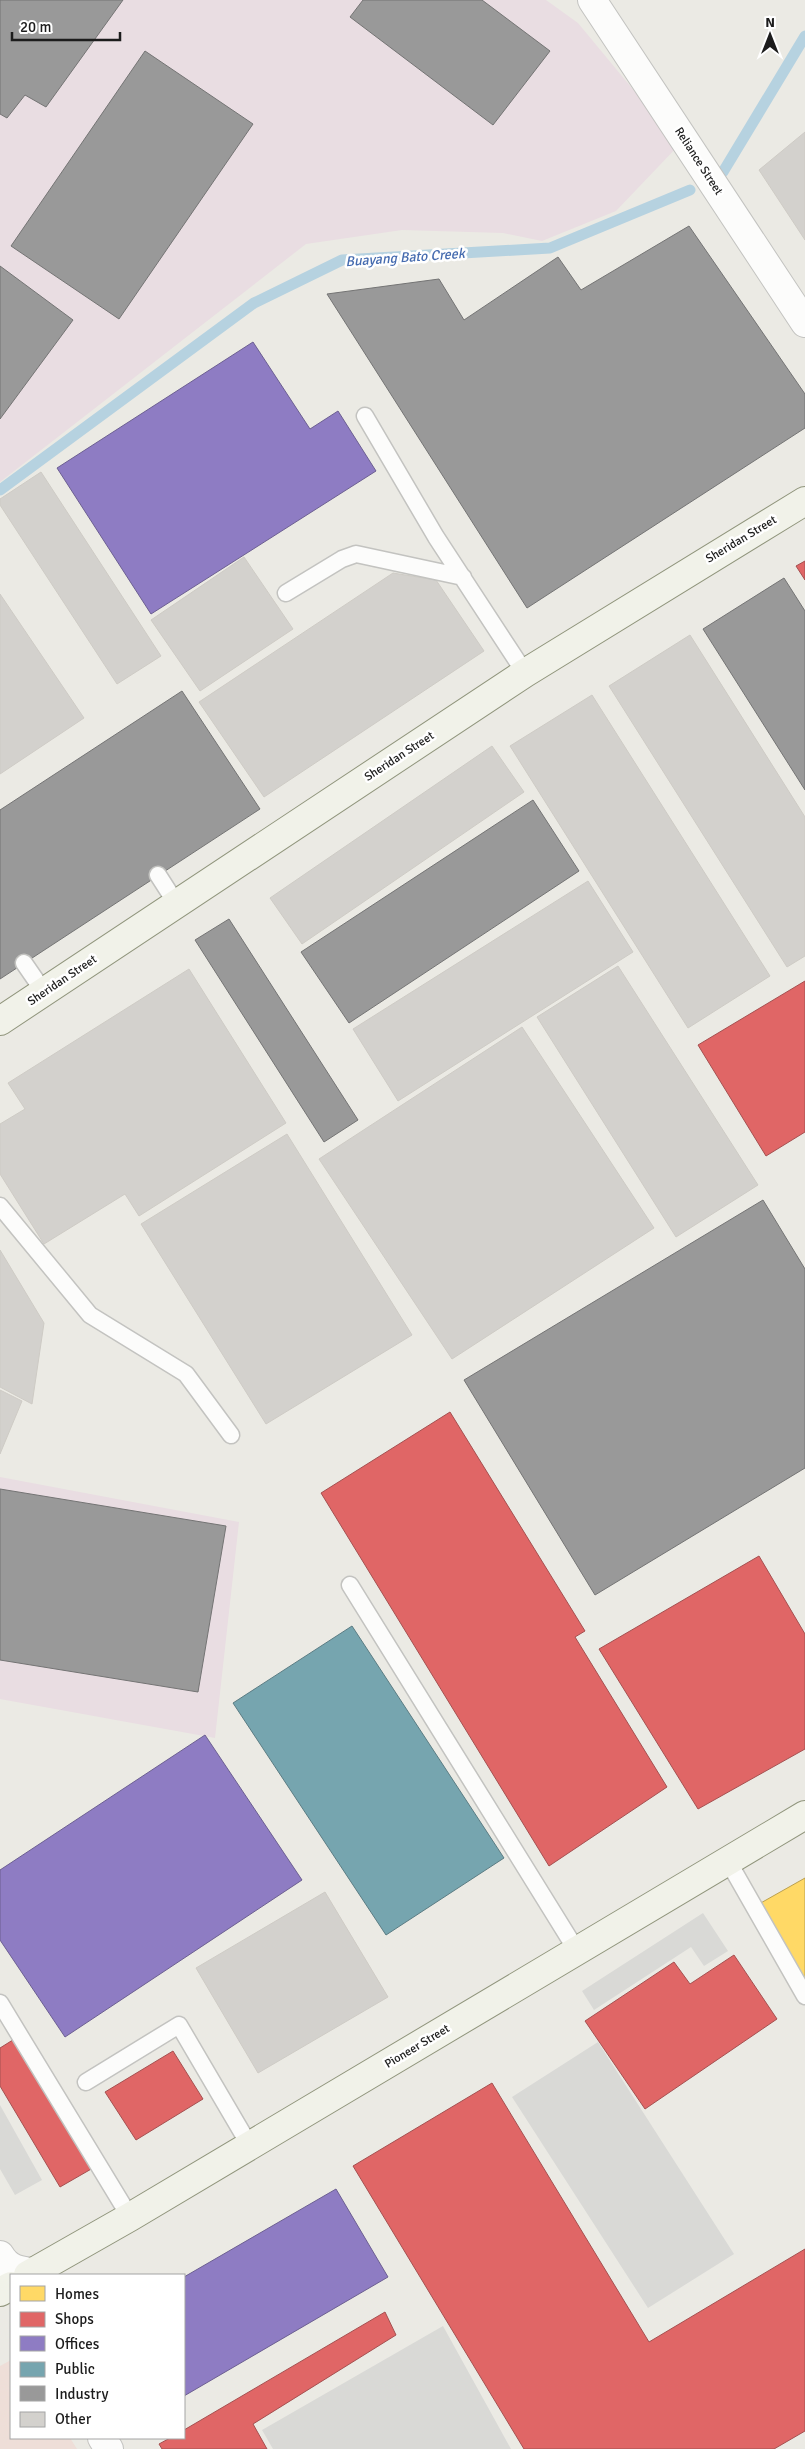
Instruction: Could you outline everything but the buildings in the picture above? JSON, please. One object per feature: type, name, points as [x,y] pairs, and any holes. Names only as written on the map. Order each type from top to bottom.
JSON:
[{"type":"main road","name":"Sheridan Street","points":[[0,1021],[525,673],[805,501]]},
{"type":"main road","name":"Pioneer Street","points":[[32,2273],[250,2146],[805,1815]]},
{"type":"street","name":"Reliance Street","points":[[592,0],[805,323]]},
{"type":"street","points":[[0,2255],[4,2261],[17,2270],[32,2273]]},
{"type":"lane","points":[[365,416],[436,537],[525,673]]},
{"type":"lane","points":[[286,593],[342,559],[356,554],[463,577]]},
{"type":"lane","points":[[158,875],[176,903]]},
{"type":"lane","points":[[24,963],[44,992]]},
{"type":"lane","points":[[0,1206],[90,1315],[186,1374],[231,1435]]},
{"type":"lane","points":[[350,1585],[577,1951]]},
{"type":"lane","points":[[728,1861],[805,1996]]},
{"type":"lane","points":[[0,2003],[130,2217]]},
{"type":"lane","points":[[86,2082],[179,2025],[250,2146]]},
{"type":"shaded area","points":[[0,0],[546,0],[578,23],[679,145],[616,211],[542,241],[503,233],[402,230],[306,244],[0,482]]},
{"type":"shaded area","points":[[0,1477],[239,1522],[215,1738],[0,1699]]},
{"type":"shaded area","points":[[703,1913],[728,1951],[704,1966],[691,1947],[594,2010],[582,1991]]},
{"type":"shaded area","points":[[598,2042],[734,2254],[648,2308],[512,2097]]},
{"type":"shaded area","points":[[0,2105],[42,2180],[15,2195],[0,2169]]},
{"type":"shaded area","points":[[443,2326],[511,2449],[273,2449],[262,2430]]},
{"type":"shaded area","points":[[10,2361],[10,2439],[71,2439],[77,2449],[0,2449],[0,2366]]},
{"type":"waterway","name":"Buayang Bato Creek","points":[[723,172],[805,36]]},
{"type":"waterway","name":"Buayang Bato Creek","points":[[0,490],[254,303],[342,260],[550,248],[690,190]]}]
